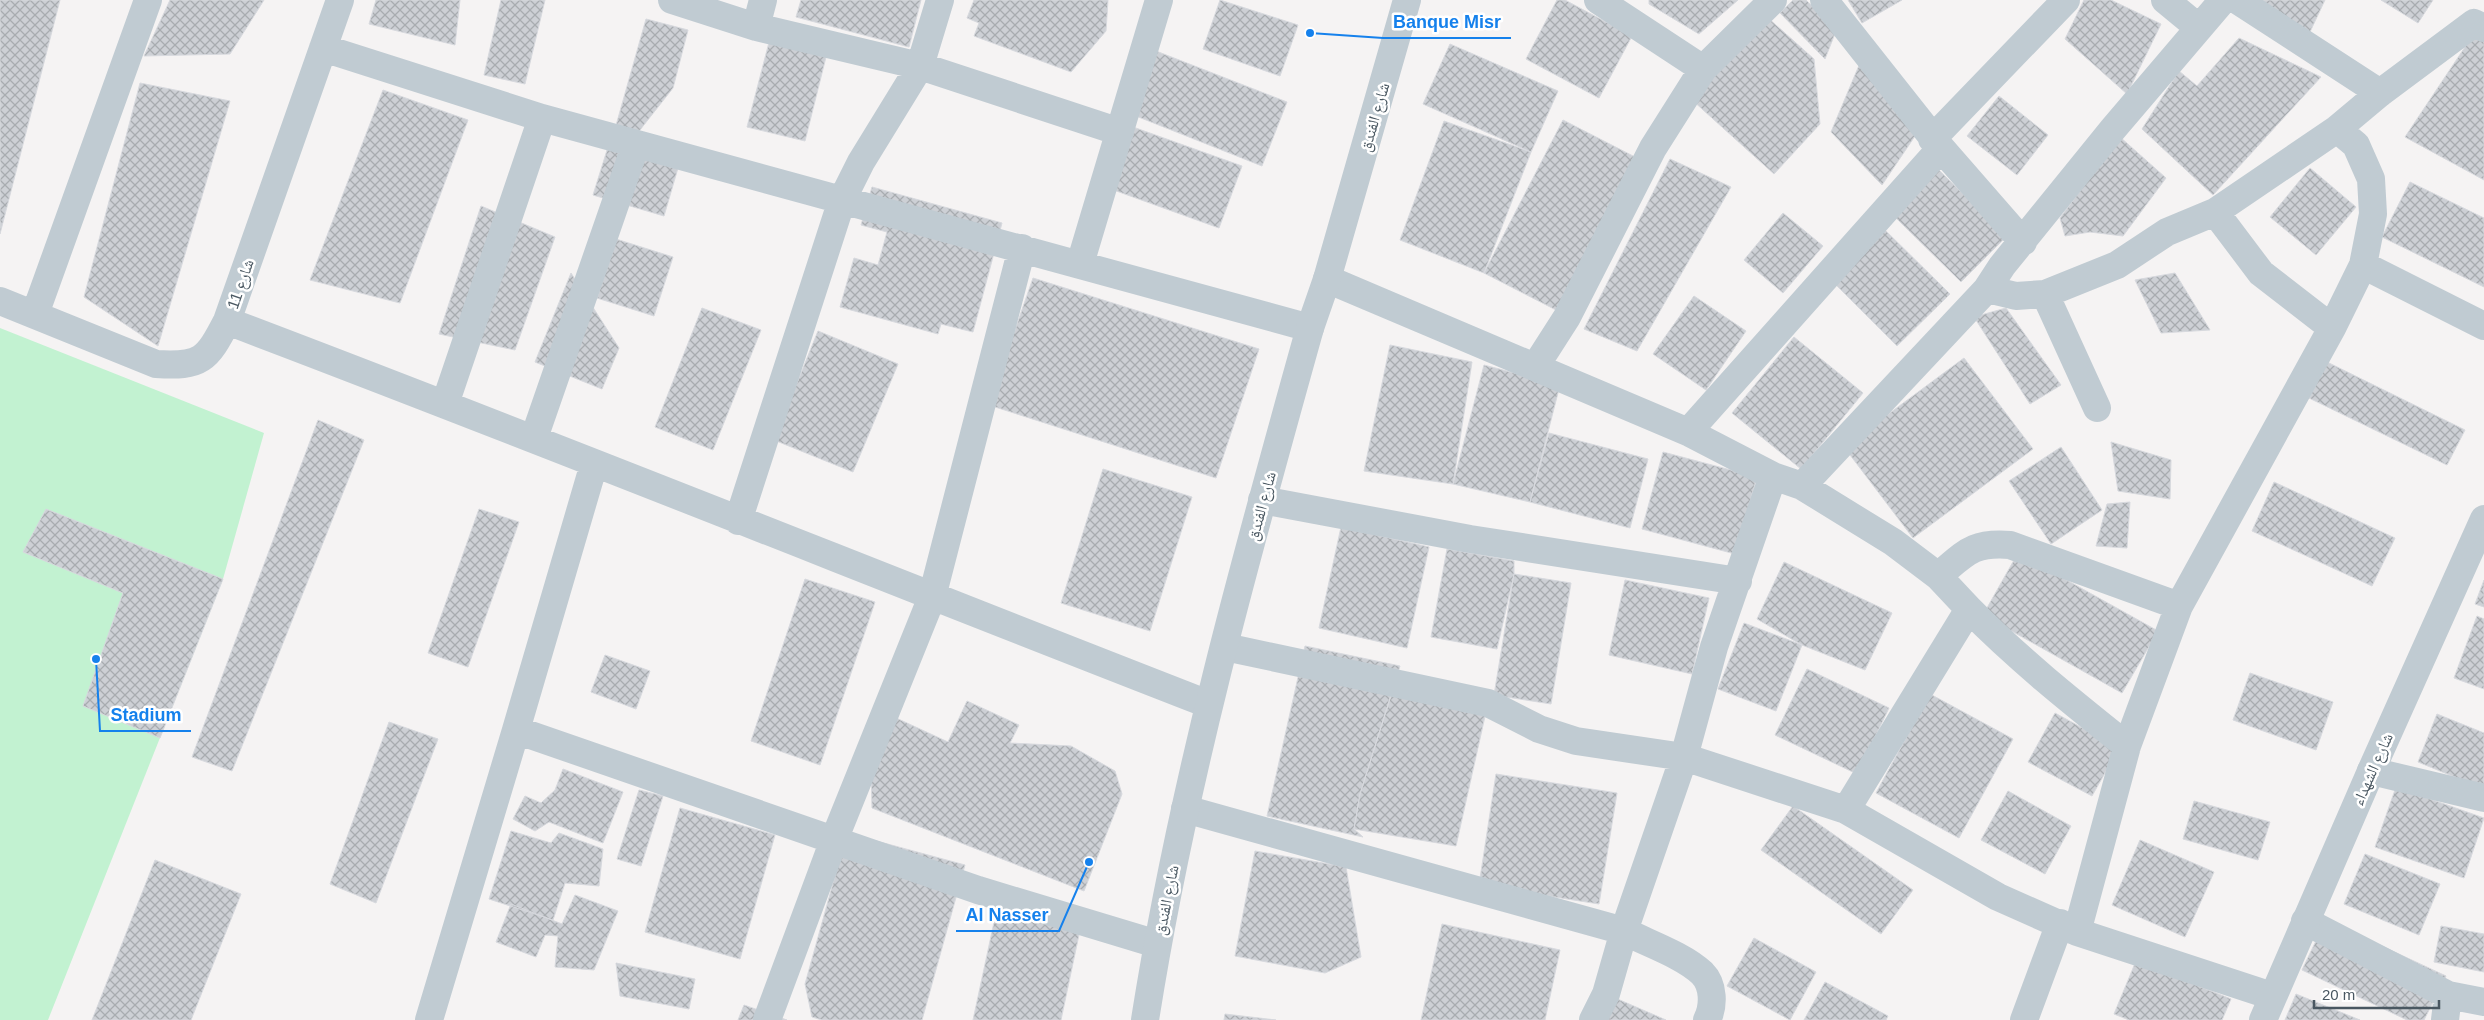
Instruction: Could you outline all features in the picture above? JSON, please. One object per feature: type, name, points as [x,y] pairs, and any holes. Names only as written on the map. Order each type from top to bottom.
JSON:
[{"type":"street","points":[[35,314],[148,0]]},
{"type":"street","name":"شارع 11","points":[[0,301],[156,364],[174,365],[197,362],[211,352],[227,322],[340,0]]},
{"type":"street","points":[[672,0],[756,26],[920,66],[1120,132]]},
{"type":"street","points":[[756,26],[763,0]]},
{"type":"street","points":[[738,521],[842,200],[861,162],[920,66],[940,0]]},
{"type":"street","points":[[1080,264],[1160,0]]},
{"type":"street","name":"شارع الفندق","points":[[1145,1020],[1157,944],[1208,704],[1310,328],[1327,279],[1407,0]]},
{"type":"street","points":[[1598,0],[1703,69]]},
{"type":"street","points":[[1535,367],[1567,317],[1653,148],[1703,69],[1773,0]]},
{"type":"street","points":[[1824,0],[1936,143],[2023,242]]},
{"type":"street","points":[[1688,432],[1936,143],[2066,0]]},
{"type":"street","points":[[2165,0],[2199,28]]},
{"type":"street","points":[[1802,486],[1987,290],[2113,129],[2223,0]]},
{"type":"street","points":[[2238,0],[2380,93]]},
{"type":"street","points":[[1987,290],[2016,296],[2044,294],[2117,265],[2167,232],[2215,212],[2337,130],[2380,93],[2480,22]]},
{"type":"street","points":[[323,48],[542,118],[1310,328]]},
{"type":"street","points":[[445,404],[542,118]]},
{"type":"street","points":[[2024,1020],[2069,928],[2127,746],[2180,606],[2332,328],[2364,265],[2374,214],[2371,179],[2356,146],[2337,130]]},
{"type":"street","points":[[534,438],[636,144]]},
{"type":"street","points":[[2215,212],[2261,274],[2332,328]]},
{"type":"street","points":[[767,1020],[834,840],[932,597],[1022,248]]},
{"type":"street","points":[[2364,265],[2484,326]]},
{"type":"street","points":[[1327,279],[1688,432],[1773,476],[1802,486],[1893,542],[1938,576],[2008,648],[2051,687],[2127,746]]},
{"type":"street","points":[[2044,294],[2097,408]]},
{"type":"street","points":[[227,322],[534,438],[738,521],[1208,704]]},
{"type":"street","points":[[428,1020],[594,464]]},
{"type":"street","points":[[1593,1020],[1606,994],[1624,931],[1684,757],[1714,647],[1773,476]]},
{"type":"street","points":[[1262,500],[1470,539],[1738,581]]},
{"type":"street","name":"شارع الشهداء","points":[[2268,1008],[2371,771],[2482,526]]},
{"type":"street","points":[[1938,576],[1972,548],[1989,543],[2010,545],[2180,606]]},
{"type":"street","points":[[1846,810],[1969,609]]},
{"type":"street","points":[[1225,647],[1488,703],[1539,729],[1576,741],[1684,757],[1846,810],[1998,897],[2069,928],[2268,1008]]},
{"type":"street","points":[[516,730],[978,890],[1157,944]]},
{"type":"street","points":[[2371,771],[2484,798]]},
{"type":"street","points":[[1185,809],[1624,931],[1673,955],[1702,974],[1712,993],[1714,1018]]},
{"type":"street","points":[[2305,921],[2446,1008],[2484,1002]]},
{"type":"green space","points":[[0,328],[264,433],[223,579],[48,1020],[0,1020]]},
{"type":"building","points":[[0,0],[60,0],[0,234]]},
{"type":"building","points":[[170,0],[264,0],[230,54],[144,56]]},
{"type":"building","points":[[376,0],[460,0],[455,45],[369,24]]},
{"type":"building","points":[[501,0],[545,0],[525,84],[484,75]]},
{"type":"building","points":[[801,0],[921,0],[909,47],[796,17]]},
{"type":"building","points":[[974,0],[1108,0],[1106,31],[1071,72],[974,36],[979,23],[967,18]]},
{"type":"building","points":[[1220,0],[1298,25],[1280,76],[1203,49]]},
{"type":"building","points":[[1557,0],[1565,0],[1632,36],[1599,98],[1526,59]]},
{"type":"building","points":[[1649,0],[1738,0],[1699,34],[1649,4]]},
{"type":"building","points":[[1793,0],[1806,0],[1836,31],[1825,59],[1780,13]]},
{"type":"building","points":[[1848,0],[1902,0],[1862,23]]},
{"type":"building","points":[[2084,0],[2111,0],[2161,24],[2127,94],[2065,39]]},
{"type":"building","points":[[2251,0],[2325,0],[2309,34]]},
{"type":"building","points":[[2381,0],[2433,0],[2418,23]]},
{"type":"building","points":[[1767,17],[1814,59],[1820,124],[1774,174],[1691,99]]},
{"type":"building","points":[[646,19],[688,30],[673,88],[636,135],[615,129]]},
{"type":"building","points":[[774,23],[831,37],[805,141],[747,127]]},
{"type":"building","points":[[2475,32],[2484,37],[2484,180],[2405,137]]},
{"type":"building","points":[[2239,38],[2321,77],[2213,195],[2142,129],[2179,71],[2197,86]]},
{"type":"building","points":[[1450,44],[1558,91],[1531,152],[1423,104]]},
{"type":"building","points":[[1156,51],[1287,102],[1262,166],[1131,114]]},
{"type":"building","points":[[1860,63],[1915,136],[1882,185],[1831,132]]},
{"type":"building","points":[[140,83],[230,101],[158,346],[84,297]]},
{"type":"building","points":[[383,90],[468,120],[400,303],[310,280]]},
{"type":"building","points":[[1999,96],[2048,135],[2017,175],[1967,136]]},
{"type":"building","points":[[1563,120],[1635,157],[1556,310],[1484,273]]},
{"type":"building","points":[[1444,121],[1531,152],[1484,273],[1400,240]]},
{"type":"building","points":[[1119,122],[1242,166],[1219,228],[1097,184]]},
{"type":"building","points":[[2120,137],[2166,178],[2123,236],[2090,232],[2065,236],[2060,218]]},
{"type":"building","points":[[608,147],[678,168],[664,216],[593,195]]},
{"type":"building","points":[[1670,159],[1731,187],[1637,351],[1584,329]]},
{"type":"building","points":[[2310,168],[2356,207],[2316,255],[2270,217]]},
{"type":"building","points":[[1939,170],[2006,237],[1961,282],[1893,215]]},
{"type":"building","points":[[2410,182],[2484,218],[2484,287],[2382,237]]},
{"type":"building","points":[[872,187],[1002,223],[973,332],[941,324],[938,334],[840,307],[854,258],[878,265],[887,232],[861,225]]},
{"type":"building","points":[[481,206],[555,237],[515,350],[439,334]]},
{"type":"building","points":[[1783,213],[1823,246],[1783,293],[1744,260]]},
{"type":"building","points":[[1883,228],[1950,294],[1897,346],[1831,280]]},
{"type":"building","points":[[616,239],[673,257],[654,316],[597,298]]},
{"type":"building","points":[[571,273],[619,348],[602,389],[535,362]]},
{"type":"building","points":[[2175,273],[2210,330],[2161,333],[2135,280]]},
{"type":"building","points":[[1033,278],[1259,349],[1216,478],[989,405]]},
{"type":"building","points":[[1694,296],[1746,331],[1706,390],[1653,354]]},
{"type":"building","points":[[702,308],[761,330],[713,450],[655,427]]},
{"type":"building","points":[[2006,308],[2061,385],[2030,404],[1974,317]]},
{"type":"building","points":[[818,331],[898,364],[853,472],[774,440]]},
{"type":"building","points":[[1794,337],[1863,393],[1801,469],[1732,413]]},
{"type":"building","points":[[1390,345],[1472,362],[1453,484],[1364,471]]},
{"type":"building","points":[[1964,358],[2033,449],[1913,538],[1844,447]]},
{"type":"building","points":[[2327,362],[2465,430],[2447,465],[2309,398]]},
{"type":"building","points":[[1484,365],[1560,385],[1530,502],[1453,484]]},
{"type":"building","points":[[318,420],[364,440],[232,771],[192,757]]},
{"type":"building","points":[[1549,433],[1648,459],[1630,528],[1530,502]]},
{"type":"building","points":[[2111,442],[2171,460],[2170,499],[2118,491]]},
{"type":"building","points":[[2061,447],[2102,510],[2051,544],[2009,481]]},
{"type":"building","points":[[1663,452],[1757,477],[1735,554],[1642,529]]},
{"type":"building","points":[[1103,469],[1192,497],[1150,631],[1061,603]]},
{"type":"building","points":[[2274,482],[2395,538],[2372,586],[2252,531]]},
{"type":"building","points":[[2130,502],[2127,548],[2096,546],[2107,504]]},
{"type":"building","points":[[46,509],[223,579],[160,738],[83,706],[123,593],[23,552]]},
{"type":"building","points":[[479,509],[519,522],[468,667],[428,653]]},
{"type":"building","points":[[1341,527],[1429,547],[1407,648],[1319,628]]},
{"type":"building","points":[[1447,549],[1514,561],[1514,574],[1497,649],[1431,637]]},
{"type":"building","points":[[2018,553],[2158,631],[2122,693],[1983,615]]},
{"type":"building","points":[[1784,562],[1892,613],[1865,670],[1802,645],[1757,619]]},
{"type":"building","points":[[1514,574],[1571,583],[1551,704],[1494,695]]},
{"type":"building","points":[[805,579],[875,602],[820,765],[751,741]]},
{"type":"building","points":[[1625,580],[1709,598],[1692,674],[1609,655]]},
{"type":"building","points":[[2484,580],[2484,607],[2475,604]]},
{"type":"building","points":[[2477,616],[2484,619],[2484,689],[2454,678]]},
{"type":"building","points":[[1744,623],[1802,645],[1776,711],[1718,689]]},
{"type":"building","points":[[1305,646],[1400,666],[1360,794],[1354,829],[1363,837],[1267,816]]},
{"type":"building","points":[[605,655],[650,671],[636,709],[591,692]]},
{"type":"building","points":[[1807,669],[1889,708],[1857,774],[1775,735]]},
{"type":"building","points":[[2250,673],[2333,702],[2316,750],[2233,720]]},
{"type":"building","points":[[1395,683],[1488,703],[1456,846],[1354,829],[1360,794]]},
{"type":"building","points":[[1930,694],[2013,739],[1959,838],[1876,793]]},
{"type":"building","points":[[967,701],[1019,725],[1010,743],[1071,746],[1115,771],[1122,794],[1084,891],[872,808],[871,764],[894,717],[948,742]]},
{"type":"building","points":[[2055,713],[2119,748],[2092,796],[2028,762]]},
{"type":"building","points":[[2437,714],[2484,733],[2484,789],[2418,762]]},
{"type":"building","points":[[389,722],[438,739],[376,903],[330,884]]},
{"type":"building","points":[[563,769],[623,792],[603,843],[549,822],[535,831],[513,819],[525,796],[541,803],[555,790]]},
{"type":"building","points":[[1496,774],[1617,793],[1599,904],[1479,885]]},
{"type":"building","points":[[2396,787],[2484,818],[2464,878],[2375,847]]},
{"type":"building","points":[[639,790],[663,796],[641,866],[617,859]]},
{"type":"building","points":[[2008,791],[2071,826],[2045,874],[1981,840]]},
{"type":"building","points":[[2194,801],[2270,822],[2258,860],[2183,839]]},
{"type":"building","points":[[1793,806],[1913,890],[1881,934],[1761,850]]},
{"type":"building","points":[[680,808],[775,835],[740,959],[645,932]]},
{"type":"building","points":[[511,831],[551,843],[559,833],[603,849],[599,886],[565,883],[553,920],[489,899]]},
{"type":"building","points":[[847,833],[965,865],[922,1020],[822,1020],[812,1017],[805,984]]},
{"type":"building","points":[[2140,840],[2214,872],[2185,937],[2112,905]]},
{"type":"building","points":[[1255,851],[1346,867],[1361,957],[1325,973],[1235,956]]},
{"type":"building","points":[[2365,854],[2440,884],[2419,935],[2344,904]]},
{"type":"building","points":[[155,860],[241,894],[191,1020],[92,1020]]},
{"type":"building","points":[[575,895],[618,911],[594,970],[555,967],[558,936],[545,935],[536,957],[496,942],[511,904],[562,924]]},
{"type":"building","points":[[996,913],[1080,930],[1061,1020],[973,1020]]},
{"type":"building","points":[[2326,920],[2446,976],[2424,1020],[2407,1020],[2302,970]]},
{"type":"building","points":[[1442,924],[1560,950],[1545,1020],[1421,1020]]},
{"type":"building","points":[[2441,926],[2484,934],[2484,972],[2434,962]]},
{"type":"building","points":[[1754,938],[1816,972],[1790,1020],[1727,986]]},
{"type":"building","points":[[2136,961],[2231,999],[2222,1020],[2129,1020],[2114,1014]]},
{"type":"building","points":[[616,963],[695,979],[689,1009],[620,996]]},
{"type":"building","points":[[1825,982],[1888,1016],[1886,1020],[1804,1020]]},
{"type":"building","points":[[1606,994],[1666,1020],[1594,1020]]},
{"type":"building","points":[[2296,994],[2360,1020],[2285,1020]]},
{"type":"building","points":[[744,1005],[787,1020],[738,1020]]},
{"type":"building","points":[[1225,1014],[1276,1020],[1224,1020]]},
{"type":"place","name":"Banque Misr","points":[[1310,33]]},
{"type":"place","name":"Stadium","points":[[96,659]]},
{"type":"place","name":"Al Nasser","points":[[1089,862]]}]
